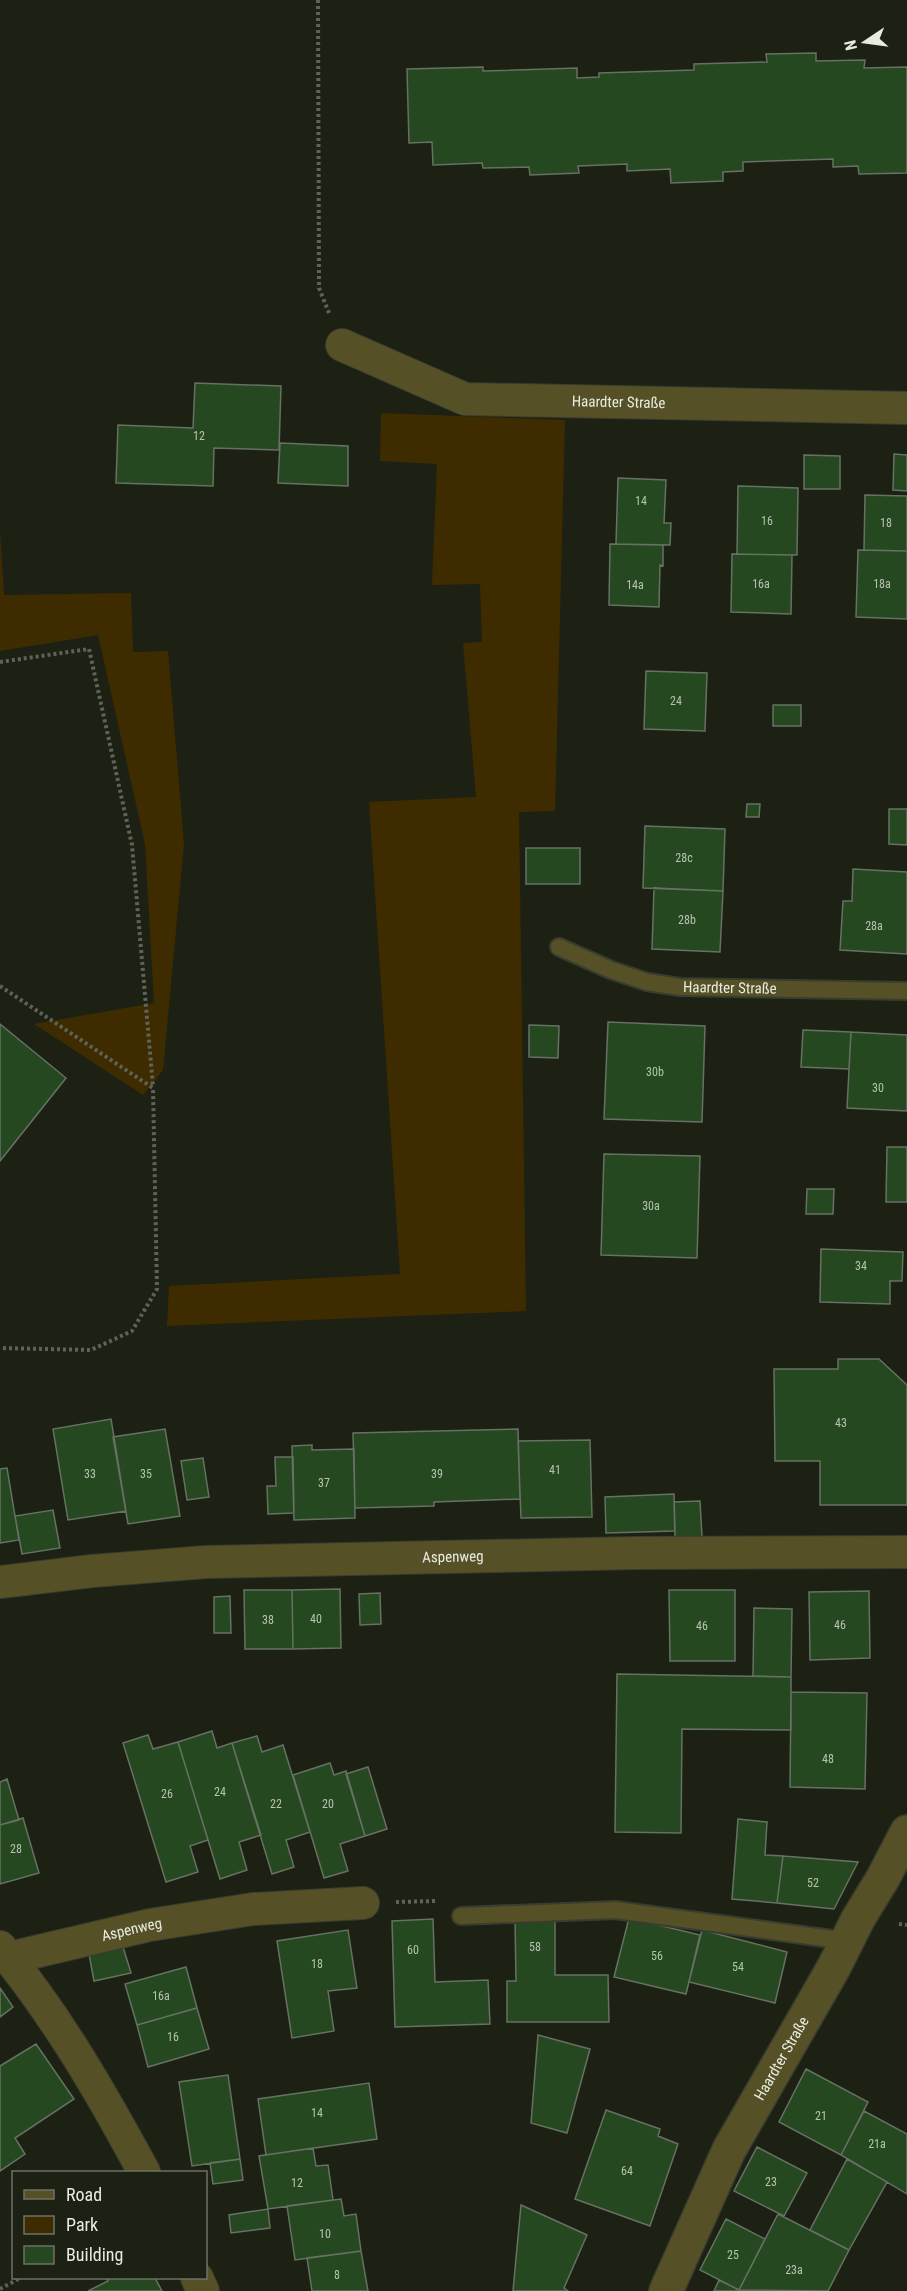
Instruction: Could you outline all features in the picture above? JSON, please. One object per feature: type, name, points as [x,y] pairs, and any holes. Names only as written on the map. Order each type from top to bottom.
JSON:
[{"type":"street","name":"Haardter Straße","points":[[342,345],[465,399],[907,408]]},
{"type":"street","name":"Aspenweg","points":[[0,1582],[92,1571],[206,1562],[635,1553],[907,1552]]},
{"type":"street","name":"Haardter Straße","points":[[666,2291],[729,2150],[907,1832]]},
{"type":"street","name":"Aspenweg","points":[[143,2171],[87,2070],[5,1952],[58,1945],[161,1923],[253,1909],[363,1903]]},
{"type":"lane","name":"Haardter Straße","points":[[559,947],[611,970],[647,982],[680,987],[907,991]]},
{"type":"lane","points":[[461,1916],[615,1910],[847,1941]]},
{"type":"path","points":[[318,0],[319,288],[342,345]]},
{"type":"path","points":[[0,662],[89,649],[132,845],[153,1088],[158,1289],[132,1331],[91,1350],[0,1348]]},
{"type":"path","points":[[0,986],[153,1088]]},
{"type":"path","points":[[0,2289],[17,2279]]},
{"type":"green space","points":[[381,413],[565,420],[555,811],[519,812],[526,1311],[167,1326],[169,1286],[400,1274],[369,802],[476,797],[463,643],[482,642],[480,584],[432,585],[437,464],[380,461]]},
{"type":"green space","points":[[0,531],[4,595],[131,593],[133,652],[168,651],[184,844],[163,1070],[143,1095],[34,1024],[154,1003],[145,844],[98,635],[0,651]]},
{"type":"building","points":[[816,53],[816,61],[865,60],[864,68],[907,67],[907,173],[859,174],[858,166],[833,167],[833,159],[743,162],[743,171],[723,172],[723,181],[671,183],[670,169],[627,171],[627,164],[578,166],[579,173],[530,175],[529,167],[483,168],[482,163],[433,165],[432,142],[409,143],[407,69],[483,67],[483,71],[577,68],[577,78],[599,77],[599,73],[694,70],[694,64],[767,62],[766,54]]},
{"type":"building","points":[[195,383],[281,386],[279,450],[214,448],[213,486],[116,483],[118,425],[193,428]]},
{"type":"building","points":[[280,443],[348,446],[348,486],[278,483]]},
{"type":"building","points":[[894,454],[907,455],[907,491],[893,490]]},
{"type":"building","points":[[804,455],[840,456],[840,489],[804,489]]},
{"type":"building","points":[[618,478],[666,480],[664,523],[671,523],[670,545],[616,544]]},
{"type":"building","points":[[738,486],[798,488],[797,555],[737,554]]},
{"type":"building","points":[[865,495],[907,496],[907,551],[864,550]]},
{"type":"building","points":[[610,544],[663,545],[659,607],[609,605]]},
{"type":"building","points":[[858,550],[907,551],[907,619],[856,617]]},
{"type":"building","points":[[732,554],[792,555],[791,614],[731,612]]},
{"type":"building","points":[[646,671],[707,673],[705,731],[644,729]]},
{"type":"building","points":[[773,705],[801,705],[801,726],[773,726]]},
{"type":"building","points":[[747,804],[760,804],[759,817],[746,817]]},
{"type":"building","points":[[889,809],[907,809],[907,845],[889,844]]},
{"type":"building","points":[[645,826],[725,829],[723,891],[643,888]]},
{"type":"building","points":[[526,848],[580,848],[580,884],[526,884]]},
{"type":"building","points":[[853,869],[907,872],[907,954],[840,950],[843,901],[852,901]]},
{"type":"building","points":[[654,888],[723,891],[720,952],[652,949]]},
{"type":"building","points":[[608,1022],[705,1026],[702,1122],[604,1119]]},
{"type":"building","points":[[0,1024],[66,1078],[0,1161]]},
{"type":"building","points":[[529,1025],[559,1026],[558,1058],[529,1057]]},
{"type":"building","points":[[803,1030],[851,1032],[849,1069],[801,1067]]},
{"type":"building","points":[[851,1032],[907,1035],[907,1111],[847,1108]]},
{"type":"building","points":[[887,1147],[907,1147],[907,1202],[886,1202]]},
{"type":"building","points":[[604,1154],[700,1156],[697,1258],[601,1255]]},
{"type":"building","points":[[807,1189],[834,1189],[833,1214],[806,1214]]},
{"type":"building","points":[[821,1249],[903,1252],[902,1281],[890,1281],[890,1304],[820,1302]]},
{"type":"building","points":[[838,1359],[879,1359],[907,1385],[907,1505],[820,1505],[820,1461],[775,1461],[774,1369],[838,1369]]},
{"type":"building","points":[[111,1419],[126,1511],[68,1520],[53,1429]]},
{"type":"building","points":[[165,1429],[180,1516],[128,1524],[113,1437]]},
{"type":"building","points":[[518,1429],[520,1499],[434,1502],[434,1506],[355,1508],[353,1433]]},
{"type":"building","points":[[590,1440],[592,1517],[521,1518],[518,1441]]},
{"type":"building","points":[[312,1445],[312,1450],[354,1449],[355,1518],[294,1520],[292,1446]]},
{"type":"building","points":[[275,1457],[293,1457],[294,1513],[268,1514],[267,1486],[276,1486]]},
{"type":"building","points":[[203,1458],[209,1497],[187,1500],[181,1461]]},
{"type":"building","points":[[7,1468],[19,1540],[0,1543],[0,1469]]},
{"type":"building","points":[[674,1494],[675,1531],[606,1533],[605,1497]]},
{"type":"building","points":[[700,1501],[702,1537],[675,1538],[674,1502]]},
{"type":"building","points":[[53,1510],[60,1548],[22,1554],[15,1516]]},
{"type":"building","points":[[340,1589],[341,1648],[293,1649],[292,1590]]},
{"type":"building","points":[[244,1590],[292,1590],[293,1649],[245,1649]]},
{"type":"building","points":[[669,1590],[735,1590],[735,1661],[670,1661]]},
{"type":"building","points":[[869,1591],[870,1658],[810,1660],[809,1592]]},
{"type":"building","points":[[380,1593],[381,1624],[360,1625],[359,1594]]},
{"type":"building","points":[[230,1596],[231,1633],[214,1633],[214,1597]]},
{"type":"building","points":[[754,1608],[792,1609],[791,1677],[753,1676]]},
{"type":"building","points":[[617,1674],[791,1677],[791,1730],[682,1729],[681,1833],[615,1832]]},
{"type":"building","points":[[791,1692],[867,1693],[865,1789],[790,1787]]},
{"type":"building","points":[[212,1731],[217,1748],[232,1743],[261,1835],[239,1842],[247,1870],[220,1879],[178,1742]]},
{"type":"building","points":[[148,1735],[153,1749],[178,1742],[208,1840],[190,1846],[198,1872],[166,1882],[123,1743]]},
{"type":"building","points":[[257,1736],[262,1752],[283,1745],[310,1832],[286,1840],[294,1867],[272,1874],[232,1743]]},
{"type":"building","points":[[330,1763],[334,1775],[346,1771],[365,1836],[340,1844],[348,1871],[324,1878],[293,1775]]},
{"type":"building","points":[[368,1767],[387,1829],[365,1836],[346,1774]]},
{"type":"building","points":[[7,1779],[19,1820],[0,1825],[0,1782]]},
{"type":"building","points":[[23,1818],[39,1873],[0,1884],[0,1825]]},
{"type":"building","points":[[738,1819],[767,1822],[765,1855],[783,1856],[777,1903],[732,1899]]},
{"type":"building","points":[[783,1856],[858,1862],[834,1909],[777,1903]]},
{"type":"building","points":[[629,1918],[700,1935],[686,1994],[614,1977]]},
{"type":"building","points":[[433,1919],[435,1982],[488,1980],[490,2024],[395,2027],[392,1921]]},
{"type":"building","points":[[515,1920],[555,1920],[555,1975],[608,1975],[609,2022],[507,2022],[507,1981],[516,1981]]},
{"type":"building","points":[[348,1930],[357,1988],[328,1991],[334,2031],[292,2038],[277,1941]]},
{"type":"building","points":[[702,1930],[787,1952],[775,2003],[689,1982]]},
{"type":"building","points":[[123,1947],[131,1973],[94,1981],[89,1954]]},
{"type":"building","points":[[186,1967],[197,2008],[137,2025],[125,1984]]},
{"type":"building","points":[[0,1988],[13,2007],[0,2017]]},
{"type":"building","points":[[197,2008],[209,2049],[148,2067],[137,2025]]},
{"type":"building","points":[[538,2035],[590,2049],[567,2133],[531,2123]]},
{"type":"building","points":[[36,2044],[74,2099],[15,2138],[25,2154],[0,2171],[0,2066]]},
{"type":"building","points":[[806,2069],[868,2102],[841,2155],[779,2122]]},
{"type":"building","points":[[228,2075],[240,2159],[192,2166],[179,2082]]},
{"type":"building","points":[[369,2083],[377,2139],[266,2155],[258,2099]]},
{"type":"building","points":[[606,2110],[660,2129],[658,2136],[678,2144],[650,2226],[575,2199]]},
{"type":"building","points":[[864,2111],[907,2134],[907,2194],[841,2155]]},
{"type":"building","points":[[757,2147],[807,2173],[784,2216],[734,2191]]},
{"type":"building","points":[[313,2148],[316,2166],[328,2165],[333,2200],[268,2209],[259,2156]]},
{"type":"building","points":[[240,2159],[243,2180],[213,2184],[210,2163]]},
{"type":"building","points":[[847,2159],[887,2182],[849,2250],[810,2230]]},
{"type":"building","points":[[341,2199],[344,2216],[356,2214],[361,2251],[295,2260],[287,2206]]},
{"type":"building","points":[[521,2205],[587,2235],[564,2288],[568,2291],[513,2291]]},
{"type":"building","points":[[268,2209],[270,2228],[231,2233],[229,2215]]},
{"type":"building","points":[[778,2214],[849,2250],[828,2291],[739,2290]]},
{"type":"building","points":[[726,2219],[765,2239],[739,2290],[700,2270]]},
{"type":"building","points":[[361,2251],[368,2291],[312,2291],[307,2258]]},
{"type":"building","points":[[107,2279],[156,2279],[162,2291],[88,2291],[108,2281]]},
{"type":"building","points":[[719,2280],[741,2291],[714,2291]]}]
